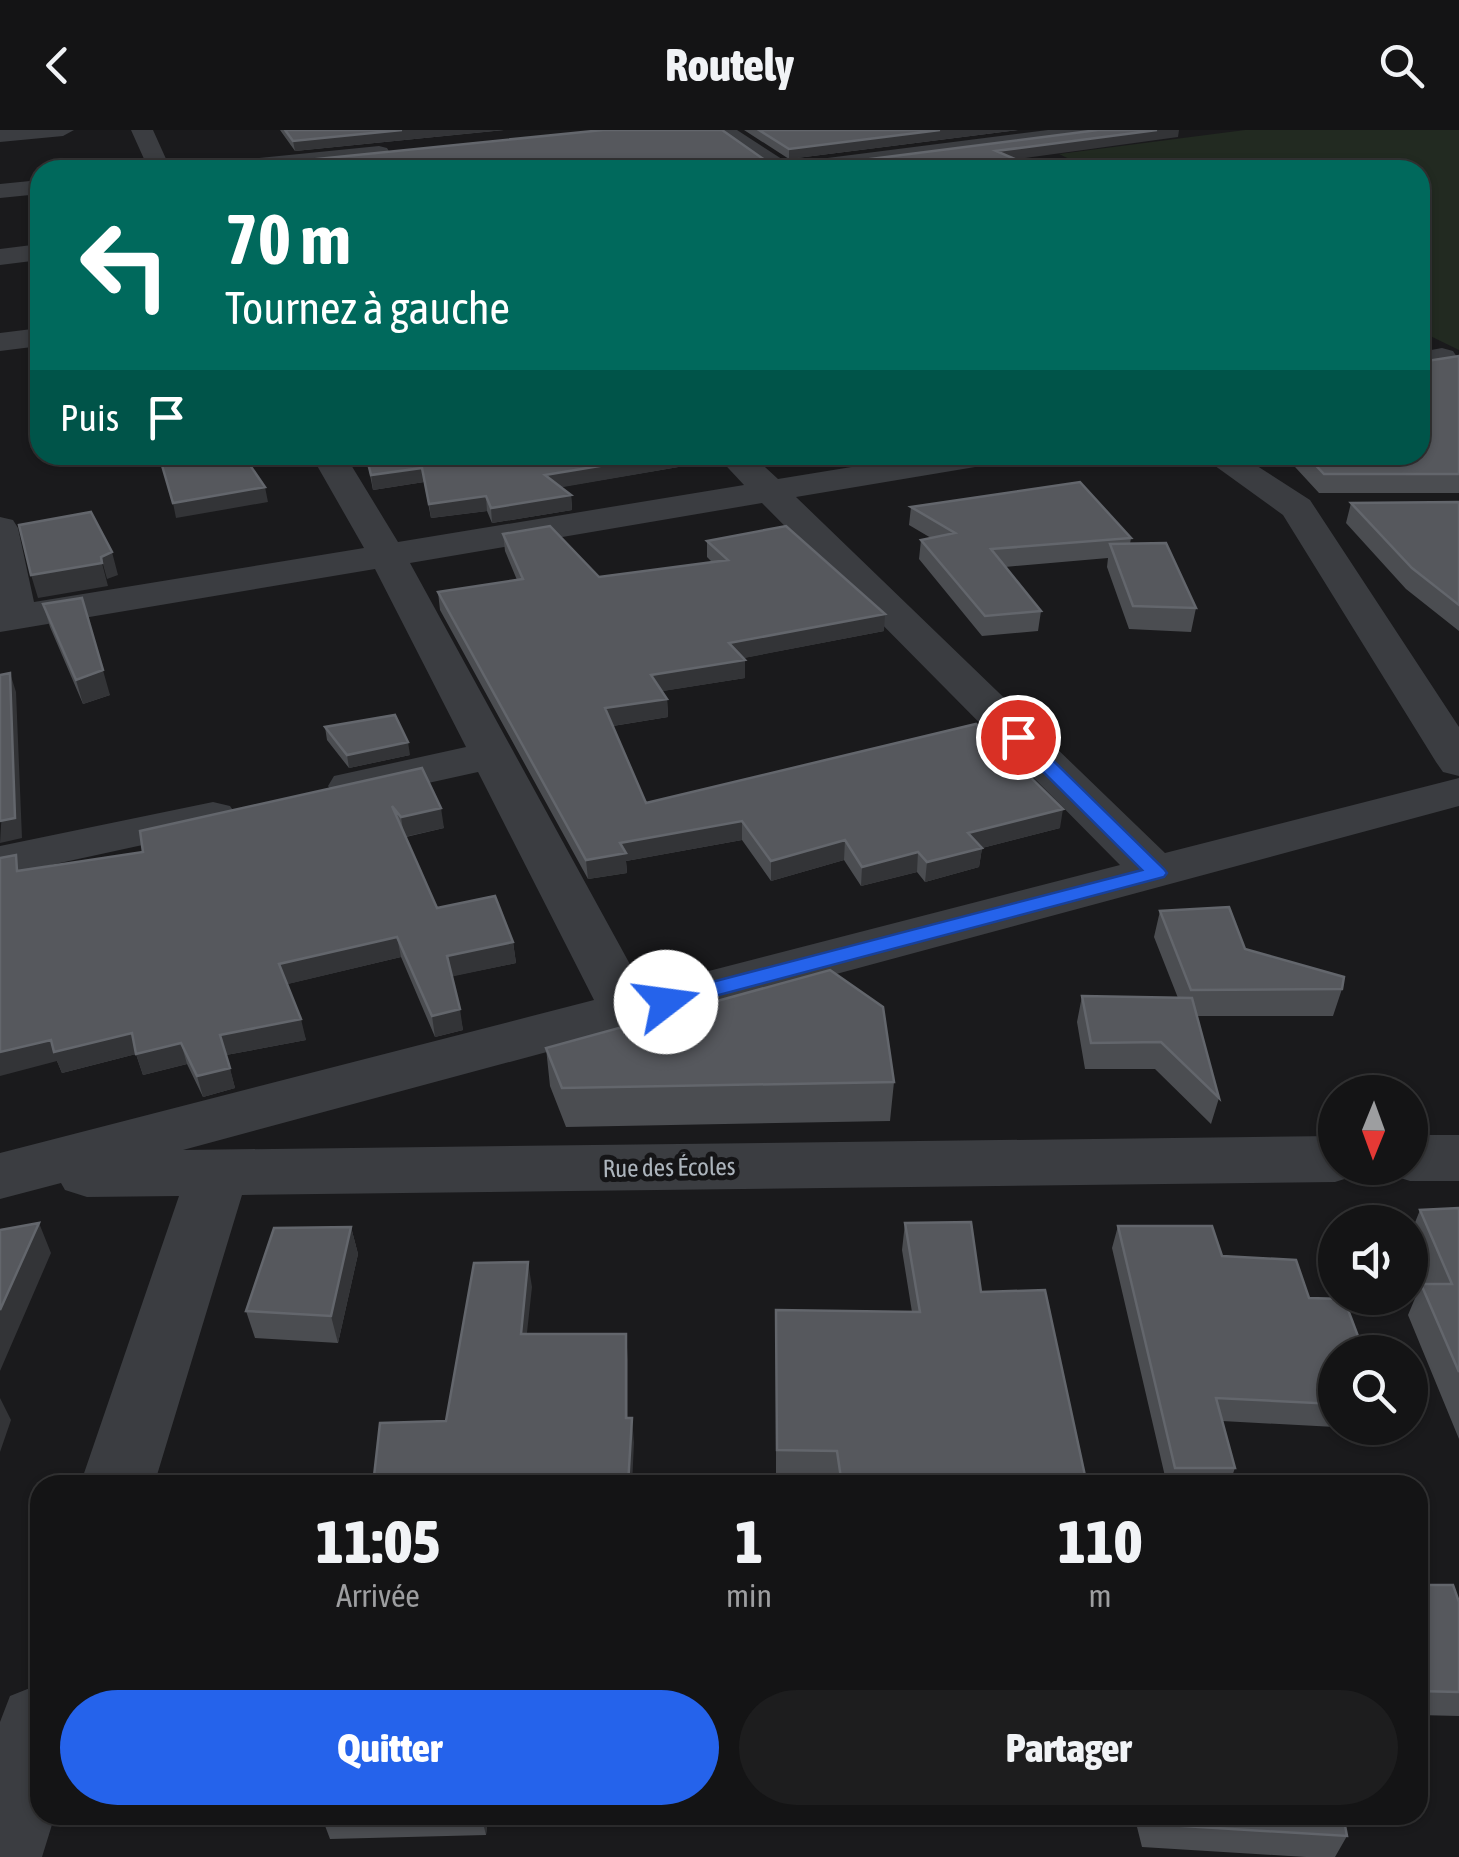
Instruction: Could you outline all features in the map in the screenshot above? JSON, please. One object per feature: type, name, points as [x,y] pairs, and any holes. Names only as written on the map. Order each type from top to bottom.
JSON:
[{"type":"street","points":[[0,136],[63,130]]},
{"type":"street","points":[[142,130],[156,160]]},
{"type":"street","points":[[723,130],[770,160]]},
{"type":"street","points":[[969,130],[994,143]]},
{"type":"street","points":[[862,160],[1098,130]]},
{"type":"street","points":[[361,160],[391,158]]},
{"type":"street","points":[[0,191],[30,188]]},
{"type":"street","points":[[0,257],[30,253]]},
{"type":"street","points":[[0,342],[30,338]]},
{"type":"street","points":[[334,465],[388,557],[628,1012]]},
{"type":"street","points":[[743,465],[1156,873]]},
{"type":"street","points":[[0,528],[9,618],[928,465]]},
{"type":"street","points":[[1235,465],[1315,508],[1459,762]]},
{"type":"street","points":[[304,796],[494,756]]},
{"type":"street","points":[[2,1176],[1459,792]]},
{"type":"street","points":[[0,861],[247,808]]},
{"type":"street","points":[[1428,1158],[1459,1158]]},
{"type":"street","name":"Rue des Écoles","points":[[2,1176],[1318,1159]]},
{"type":"street","points":[[121,1475],[218,1172]]},
{"type":"street","points":[[0,1851],[30,1757]]},
{"type":"shaded area","points":[[1245,130],[1459,130],[1459,350],[1430,336],[1430,160],[1071,160],[1059,154]]},
{"type":"building","points":[[285,130],[402,130],[293,141]]},
{"type":"building","points":[[603,130],[722,130],[765,160],[307,160]]},
{"type":"building","points":[[759,130],[940,130],[789,149]]},
{"type":"building","points":[[1098,130],[1157,130],[996,151],[1017,160],[863,160]]},
{"type":"building","points":[[1459,356],[1459,474],[1324,474],[1315,465],[1430,465],[1430,360]]},
{"type":"building","points":[[162,465],[250,465],[265,487],[173,503]]},
{"type":"building","points":[[368,465],[606,465],[545,475],[571,495],[491,508],[486,496],[429,504],[422,468],[371,475]]},
{"type":"building","points":[[1080,482],[1131,538],[991,549],[1041,611],[985,616],[921,540],[955,533],[911,507]]},
{"type":"building","points":[[1459,502],[1459,605],[1412,568],[1351,503]]},
{"type":"building","points":[[91,512],[112,552],[101,557],[102,563],[31,575],[19,525]]},
{"type":"building","points":[[550,526],[599,577],[728,560],[707,541],[786,526],[885,614],[729,643],[745,660],[651,675],[667,699],[605,708],[646,803],[976,724],[1063,809],[968,833],[982,848],[927,862],[918,852],[862,867],[845,840],[771,861],[742,821],[620,843],[626,853],[586,860],[438,592],[523,579],[503,534]]},
{"type":"building","points":[[1166,543],[1196,608],[1133,606],[1110,544]]},
{"type":"building","points":[[82,598],[103,670],[76,680],[43,604]]},
{"type":"building","points":[[10,673],[15,818],[0,821],[0,675]]},
{"type":"building","points":[[395,715],[408,742],[347,755],[325,727]]},
{"type":"building","points":[[422,768],[441,808],[401,817],[392,806],[437,908],[495,896],[513,942],[447,956],[460,1009],[432,1016],[397,937],[279,964],[301,1019],[220,1035],[230,1068],[197,1076],[181,1043],[136,1054],[132,1033],[54,1052],[51,1040],[0,1052],[0,858],[16,855],[17,871],[143,852],[140,831]]},
{"type":"building","points":[[1229,907],[1245,949],[1344,977],[1342,989],[1191,990],[1160,911]]},
{"type":"building","points":[[830,970],[883,1007],[894,1082],[562,1088],[546,1048]]},
{"type":"building","points":[[1082,996],[1192,998],[1219,1098],[1161,1042],[1091,1043]]},
{"type":"building","points":[[1459,1208],[1459,1372],[1428,1300],[1428,1284],[1452,1284],[1428,1228],[1428,1210]]},
{"type":"building","points":[[971,1222],[981,1292],[1045,1290],[1085,1475],[841,1475],[837,1451],[777,1450],[776,1310],[920,1312],[905,1223]]},
{"type":"building","points":[[39,1223],[0,1310],[0,1230]]},
{"type":"building","points":[[1118,1226],[1212,1226],[1222,1256],[1296,1260],[1309,1298],[1318,1298],[1318,1315],[1350,1315],[1358,1335],[1318,1335],[1318,1403],[1216,1398],[1235,1468],[1175,1468]]},
{"type":"building","points":[[351,1227],[331,1316],[246,1311],[274,1228]]},
{"type":"building","points":[[528,1262],[521,1334],[626,1334],[626,1418],[632,1418],[629,1475],[374,1475],[380,1423],[446,1421],[474,1263]]},
{"type":"building","points":[[1428,1585],[1453,1585],[1459,1602],[1459,1692],[1428,1691]]},
{"type":"building","points":[[1168,1825],[1345,1825],[1347,1836]]},
{"type":"route","points":[[666,1002],[1156,873],[1018,737]]}]
